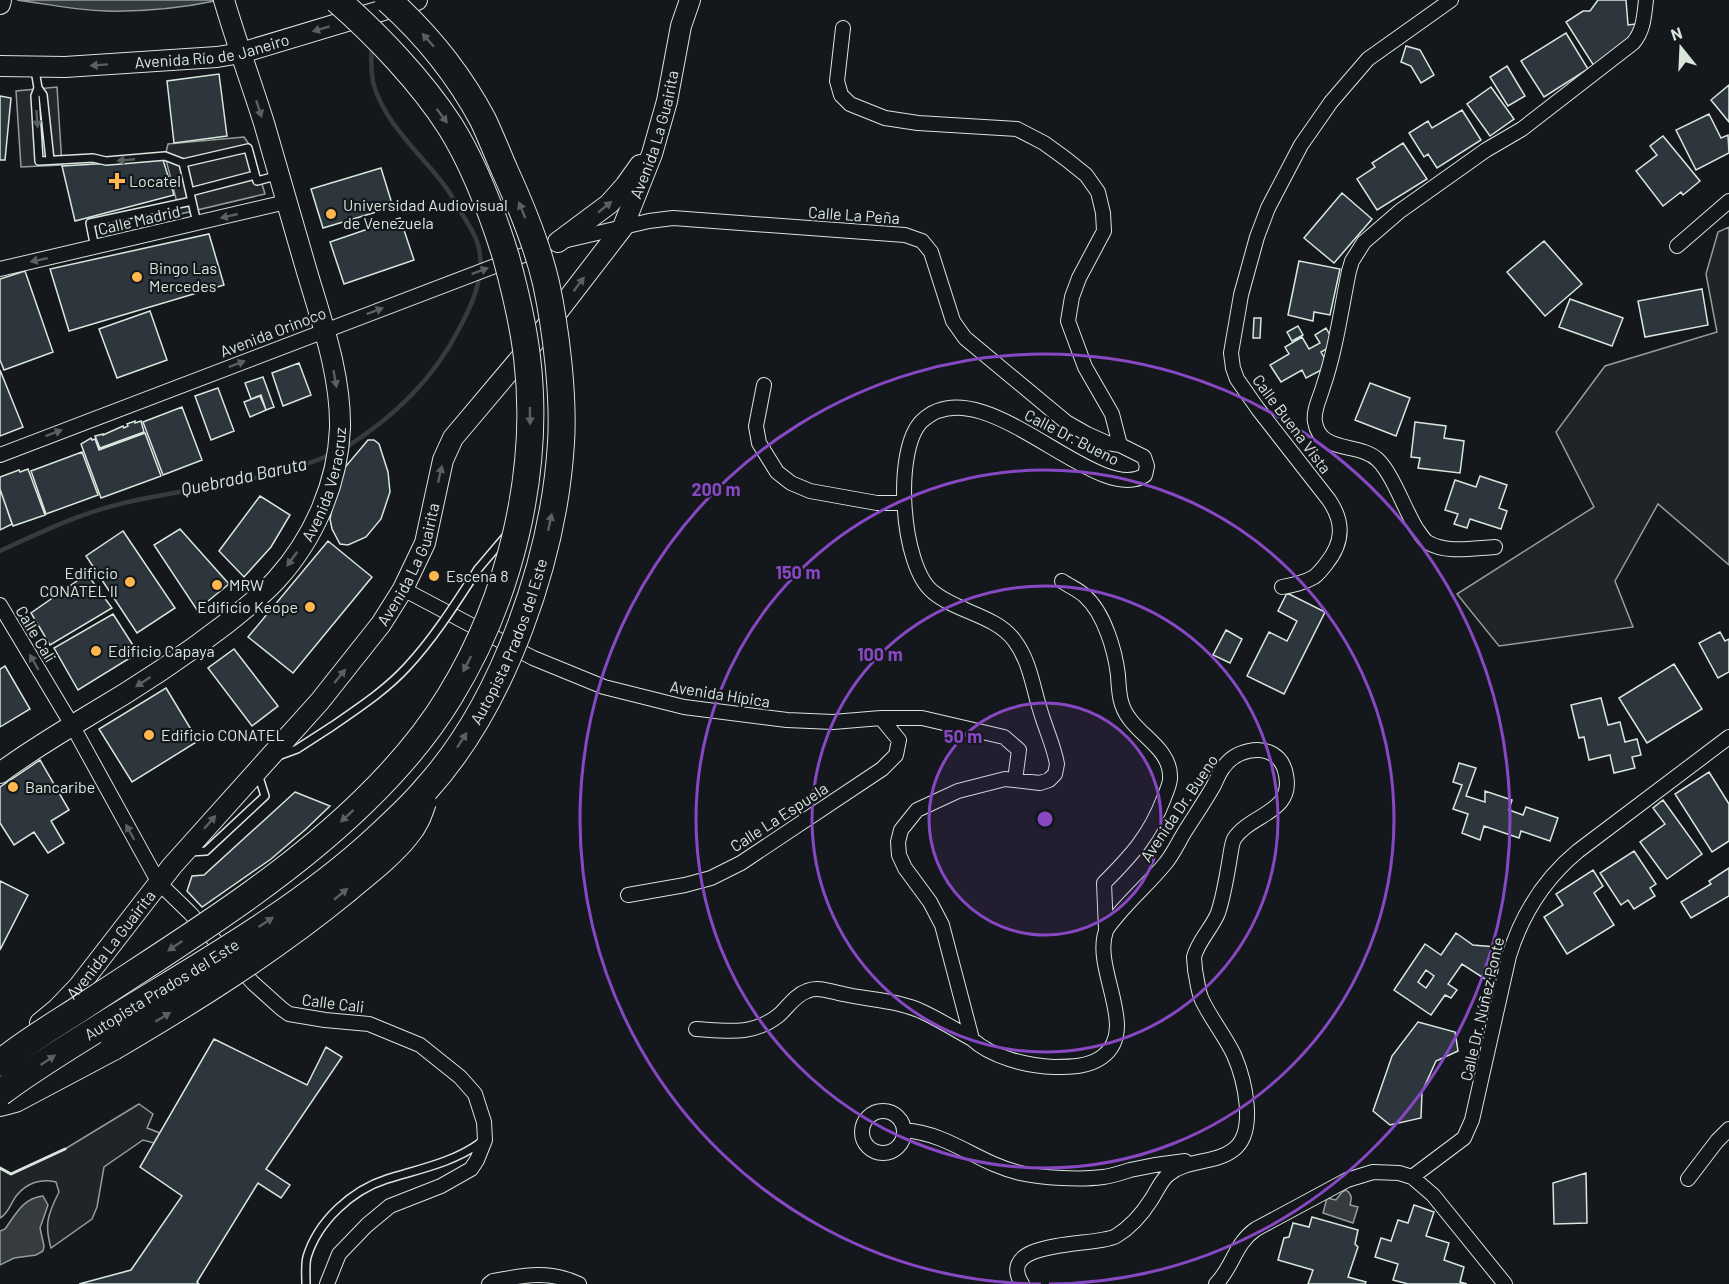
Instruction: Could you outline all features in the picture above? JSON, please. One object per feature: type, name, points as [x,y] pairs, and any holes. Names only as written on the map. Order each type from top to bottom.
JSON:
[{"type":"highway","name":"Autopista Prados del Este","points":[[0,1063],[256,890],[320,842],[366,799],[405,757],[452,694],[477,645],[504,580],[518,523],[526,474],[530,422],[528,358],[518,300],[496,224],[474,172],[450,126],[399,61],[368,27],[337,0]]},
{"type":"highway","name":"Autopista Prados del Este","points":[[0,1093],[52,1057],[291,906],[375,840],[428,788],[460,744],[488,696],[513,642],[533,590],[553,506],[561,443],[561,400],[546,283],[520,204],[482,119],[437,51],[411,20],[388,0]]},
{"type":"highway","points":[[0,1103],[15,1099],[113,1047],[193,999],[292,932],[374,867],[407,834],[418,818],[428,788]]},
{"type":"street","points":[[224,0],[241,53]]},
{"type":"street","points":[[233,0],[241,53]]},
{"type":"street","name":"Avenida Río de Janeiro","points":[[0,66],[34,67],[217,57],[241,53],[417,0]]},
{"type":"street","name":"Avenida La Guairita","points":[[0,1054],[57,1009],[72,994],[184,852],[320,701],[381,624],[403,589],[425,543],[443,460],[453,438],[539,336],[622,227],[633,205],[667,101],[681,26],[690,0]]},
{"type":"street","name":"Calle Buena Vista","points":[[1282,587],[1315,576],[1334,553],[1341,531],[1338,512],[1257,409],[1237,379],[1233,368],[1232,354],[1237,315],[1257,237],[1268,208],[1301,145],[1349,79],[1368,59],[1451,0]]},
{"type":"street","points":[[1495,547],[1457,550],[1440,548],[1425,542],[1406,512],[1379,460],[1369,453],[1327,441],[1319,434],[1315,422],[1315,410],[1334,354],[1348,271],[1364,242],[1400,211],[1486,150],[1522,129],[1633,43],[1641,29],[1646,0]]},
{"type":"street","name":"Calle Dr. Bueno","points":[[843,28],[837,81],[842,95],[850,104],[885,118],[918,123],[1017,129],[1044,143],[1086,174],[1098,192],[1103,213],[1104,231],[1079,278],[1072,297],[1068,321],[1085,367],[1112,414],[1120,445],[1144,457],[1147,466],[1145,475],[1137,480],[1126,482],[1104,475],[1002,419],[962,408],[947,408],[930,414],[917,426],[909,445],[905,472],[906,525],[922,578],[932,592],[996,624],[1012,638],[1026,657],[1057,764],[1055,774],[1049,780],[1040,783],[1015,780]]},
{"type":"street","name":"Avenida Veracruz","points":[[0,773],[192,650],[277,580],[299,550],[326,500],[335,469],[340,427],[338,390],[325,331],[241,53]]},
{"type":"street","points":[[558,242],[609,204],[626,186],[656,140]]},
{"type":"street","points":[[1677,246],[1729,201]]},
{"type":"street","name":"Calle Madrid","points":[[0,269],[286,202]]},
{"type":"street","name":"Calle La Peña","points":[[558,242],[673,218],[904,235],[922,241],[932,252],[946,304],[953,321],[965,338],[1066,422],[1107,443],[1120,445]]},
{"type":"street","name":"Avenida Orinoco","points":[[0,455],[558,242]]},
{"type":"street","points":[[764,385],[756,426],[759,443],[777,472],[791,483],[810,491],[877,503],[904,504]]},
{"type":"street","points":[[696,1029],[743,1032],[763,1025],[779,1015],[792,1001],[807,991],[822,988],[895,1003],[922,1012],[972,1039],[980,1047],[1011,1059],[1042,1066],[1086,1065],[1107,1053],[1114,1045],[1118,1030],[1116,1012],[1103,950],[1106,930],[1104,883],[1133,854],[1145,836],[1157,816],[1170,776],[1165,758],[1127,717],[1119,696],[1113,649],[1104,624],[1085,596],[1062,581]]},
{"type":"street","name":"Avenida Hípica","points":[[403,589],[532,658],[604,687],[684,707],[732,715],[787,720],[833,722],[881,718],[922,718],[1005,737],[1019,750],[1015,780]]},
{"type":"street","name":"Calle Cali","points":[[0,605],[72,726],[159,883],[190,913],[253,983],[282,1009],[299,1016],[369,1024],[420,1045],[428,1051],[460,1077],[475,1094],[484,1122],[485,1140]]},
{"type":"street","name":"Calle La Espuela","points":[[628,895],[711,878],[741,863],[882,769],[896,755],[899,740],[881,718]]},
{"type":"street","name":"Calle Dr. Núñez Ponte","points":[[1412,1177],[1464,1138],[1472,1120],[1515,936],[1524,917],[1546,883],[1565,861],[1729,737]]},
{"type":"street","name":"Avenida Dr. Bueno","points":[[1022,1284],[1017,1277],[1018,1265],[1033,1251],[1047,1246],[1114,1238],[1139,1217],[1165,1176],[1182,1167],[1231,1153],[1244,1137],[1247,1125],[1245,1097],[1235,1057],[1201,999],[1194,959],[1218,913],[1233,840],[1246,826],[1278,805],[1287,794],[1284,767],[1277,757],[1264,750],[1248,750],[1224,766],[1216,783],[1166,863],[1137,892],[1106,930]]},
{"type":"street","points":[[972,1039],[942,925],[930,902],[905,868],[899,855],[898,842],[901,830],[917,810],[958,791],[1005,779],[1015,780]]},
{"type":"street","points":[[1688,1179],[1729,1129]]},
{"type":"street","points":[[904,1130],[919,1131],[943,1138],[979,1158],[1020,1173],[1050,1177],[1103,1177],[1162,1163],[1217,1157]]},
{"type":"street","points":[[327,1284],[339,1254],[367,1225],[390,1206],[441,1186],[471,1169],[485,1140]]},
{"type":"street","points":[[1216,1284],[1222,1278],[1246,1236],[1269,1220],[1347,1180],[1373,1172],[1399,1173],[1412,1177],[1433,1195],[1505,1284]]},
{"type":"street","points":[[489,1284],[493,1281],[533,1274],[568,1279],[579,1284]]},
{"type":"lane","points":[[34,67],[38,88],[35,96],[39,161],[93,158],[106,161],[165,156],[183,163],[248,148],[257,181],[279,176]]},
{"type":"lane","points":[[183,163],[197,223]]},
{"type":"lane","points":[[190,192],[255,175]]},
{"type":"lane","points":[[95,248],[90,223],[192,201]]},
{"type":"lane","points":[[261,766],[297,749],[331,727],[374,697],[406,668],[454,608],[478,569],[518,523]]},
{"type":"lane","points":[[306,1284],[307,1258],[327,1219],[343,1206],[363,1190],[385,1179],[436,1166],[463,1154],[485,1140]]},
{"type":"shaded area","points":[[17,0],[220,0],[163,9],[105,11]]},
{"type":"shaded area","points":[[57,87],[62,165],[21,167],[16,91]]},
{"type":"shaded area","points":[[244,137],[251,147],[265,194],[180,214],[165,156],[168,144]]},
{"type":"shaded area","points":[[1729,227],[1729,565],[1658,504],[1615,581],[1633,627],[1499,646],[1457,594],[1594,507],[1556,432],[1605,366],[1717,332],[1706,274],[1718,232]]},
{"type":"shaded area","points":[[139,1104],[153,1114],[147,1128],[160,1133],[154,1143],[143,1140],[104,1167],[97,1207],[92,1219],[51,1248],[48,1219],[59,1192],[56,1182],[45,1181],[35,1182],[21,1191],[0,1218],[0,1168],[11,1174],[65,1149]]},
{"type":"shaded area","points":[[1346,1190],[1351,1196],[1350,1205],[1358,1207],[1353,1223],[1323,1213],[1327,1198],[1336,1200]]},
{"type":"shaded area","points":[[43,1196],[48,1205],[40,1228],[43,1251],[36,1255],[14,1258],[0,1265],[0,1231],[5,1229],[25,1203]]},
{"type":"building","points":[[1598,0],[1626,0],[1628,25],[1635,24],[1639,35],[1594,66],[1566,22],[1583,11],[1590,11]]},
{"type":"building","points":[[1566,33],[1588,69],[1544,97],[1521,61]]},
{"type":"building","points":[[1406,46],[1420,50],[1434,75],[1421,83],[1411,66],[1401,62]]},
{"type":"building","points":[[1507,66],[1525,96],[1508,106],[1490,77]]},
{"type":"building","points":[[219,74],[227,136],[174,143],[167,81]]},
{"type":"building","points":[[1729,85],[1729,122],[1711,100]]},
{"type":"building","points":[[1491,87],[1514,119],[1490,136],[1467,104]]},
{"type":"building","points":[[0,96],[11,98],[5,160],[0,160]]},
{"type":"building","points":[[1462,110],[1481,140],[1437,168],[1428,154],[1424,157],[1409,133],[1428,121],[1432,128]]},
{"type":"building","points":[[1709,114],[1721,138],[1728,135],[1729,153],[1696,170],[1676,130]]},
{"type":"building","points":[[1663,136],[1700,181],[1683,195],[1681,192],[1663,206],[1636,171],[1657,155],[1650,146]]},
{"type":"building","points":[[1403,143],[1427,179],[1377,210],[1357,179],[1375,167],[1372,163]]},
{"type":"building","name":"Locatel","points":[[163,160],[174,195],[75,221],[62,166]]},
{"type":"building","points":[[381,168],[393,207],[323,228],[311,189]]},
{"type":"building","points":[[1342,193],[1372,219],[1334,263],[1304,238]]},
{"type":"building","points":[[400,218],[414,260],[344,284],[330,242]]},
{"type":"building","name":"Bingo Las Mercedes","points":[[209,234],[224,285],[69,331],[50,269]]},
{"type":"building","points":[[1544,241],[1582,284],[1545,316],[1507,272]]},
{"type":"building","points":[[1299,261],[1340,269],[1330,315],[1314,312],[1313,321],[1288,315]]},
{"type":"building","points":[[25,271],[53,352],[4,370],[0,360],[0,279]]},
{"type":"building","points":[[1702,289],[1708,325],[1645,337],[1638,301]]},
{"type":"building","points":[[1570,299],[1623,318],[1612,346],[1559,327]]},
{"type":"building","points":[[150,311],[167,360],[117,378],[99,329]]},
{"type":"building","points":[[1254,318],[1261,318],[1260,338],[1253,338]]},
{"type":"building","points":[[1298,326],[1303,335],[1292,341],[1287,332]]},
{"type":"building","points":[[1326,328],[1335,344],[1321,352],[1329,366],[1306,378],[1302,370],[1281,382],[1270,365],[1289,354],[1285,347],[1302,337],[1309,349],[1320,343],[1315,335]]},
{"type":"building","points":[[299,363],[311,395],[283,406],[272,373]]},
{"type":"building","points":[[0,370],[23,427],[0,436]]},
{"type":"building","points":[[263,377],[274,407],[266,410],[261,395],[251,399],[245,383]]},
{"type":"building","points":[[1370,383],[1410,398],[1396,436],[1355,420]]},
{"type":"building","points":[[218,388],[234,431],[211,440],[195,396]]},
{"type":"building","points":[[260,396],[266,410],[250,417],[244,402]]},
{"type":"building","points":[[182,407],[202,460],[163,475],[143,422]]},
{"type":"building","points":[[135,421],[135,423],[141,421],[144,432],[100,448],[95,436],[123,426],[124,428]]},
{"type":"building","points":[[1415,422],[1446,426],[1444,438],[1464,441],[1460,473],[1418,468],[1420,458],[1411,457]]},
{"type":"building","points":[[145,433],[161,476],[101,498],[81,444],[91,438],[95,439],[99,450]]},
{"type":"building","points":[[368,440],[374,440],[379,444],[388,472],[390,492],[381,519],[366,537],[348,545],[340,544],[332,529],[330,519],[335,494],[341,472]]},
{"type":"building","points":[[82,452],[98,495],[46,514],[31,471]]},
{"type":"building","points":[[28,469],[45,515],[13,526],[0,489],[0,477]]},
{"type":"building","points":[[1480,476],[1507,485],[1499,508],[1507,511],[1501,529],[1470,519],[1467,528],[1454,524],[1458,514],[1445,510],[1455,480],[1476,487]]},
{"type":"building","points":[[0,489],[12,524],[0,530]]},
{"type":"building","points":[[260,496],[290,515],[271,547],[244,577],[219,551]]},
{"type":"building","points":[[180,529],[229,584],[197,610],[154,545]]},
{"type":"building","name":"Edificio CONATEL II","points":[[123,531],[175,608],[137,633],[86,556]]},
{"type":"building","name":"Edificio Keope","points":[[328,541],[372,577],[293,673],[248,637]]},
{"type":"building","points":[[87,574],[112,608],[50,645],[31,613]]},
{"type":"building","points":[[1287,593],[1325,612],[1284,694],[1247,676],[1269,632],[1287,641],[1297,621],[1278,611]]},
{"type":"building","name":"Edificio Capaya","points":[[113,614],[138,653],[78,690],[54,648]]},
{"type":"building","points":[[1226,630],[1242,639],[1230,663],[1213,655]]},
{"type":"building","points":[[1720,632],[1725,641],[1729,639],[1729,672],[1718,678],[1699,643]]},
{"type":"building","points":[[234,649],[278,706],[252,726],[208,668]]},
{"type":"building","points":[[1674,664],[1702,709],[1647,743],[1619,698]]},
{"type":"building","points":[[5,666],[30,709],[0,727],[0,669]]},
{"type":"building","name":"Edificio CONATEL","points":[[166,688],[198,741],[132,782],[99,729]]},
{"type":"building","points":[[1601,698],[1608,725],[1620,722],[1625,742],[1637,739],[1641,755],[1632,757],[1635,768],[1614,773],[1610,755],[1589,760],[1584,737],[1579,738],[1571,705]]},
{"type":"building","points":[[40,760],[69,810],[51,821],[64,843],[48,853],[34,832],[14,845],[0,823],[0,787]]},
{"type":"building","points":[[1459,763],[1476,768],[1466,796],[1485,802],[1485,791],[1512,800],[1509,810],[1523,815],[1526,807],[1558,818],[1550,841],[1521,831],[1519,838],[1484,826],[1480,840],[1462,833],[1468,814],[1453,809],[1462,785],[1453,782]]},
{"type":"building","points":[[1709,772],[1729,804],[1729,841],[1712,852],[1675,794]]},
{"type":"building","points":[[295,792],[330,806],[271,859],[202,907],[187,891],[192,876],[204,875]]},
{"type":"building","points":[[1663,800],[1702,854],[1667,879],[1640,842],[1665,824],[1653,808]]},
{"type":"building","points":[[1634,851],[1656,884],[1650,888],[1655,896],[1634,909],[1628,900],[1621,905],[1600,873]]},
{"type":"building","points":[[1729,868],[1729,896],[1691,918],[1681,902],[1711,884],[1709,881]]},
{"type":"building","points":[[1593,870],[1603,886],[1594,893],[1614,925],[1567,954],[1544,917],[1563,905],[1556,894]]},
{"type":"building","points":[[0,881],[28,895],[0,950]]},
{"type":"building","points":[[1456,933],[1473,945],[1496,947],[1495,961],[1500,964],[1488,981],[1462,964],[1448,984],[1457,990],[1451,998],[1445,995],[1431,1015],[1394,990],[1425,944],[1441,955]],"holes":[[[1426,970],[1434,976],[1426,988],[1418,982]]]},
{"type":"building","points":[[1418,1022],[1455,1032],[1458,1051],[1436,1061],[1422,1092],[1421,1118],[1390,1125],[1373,1111],[1392,1056]]},
{"type":"building","points":[[214,1039],[307,1085],[326,1047],[342,1057],[266,1169],[290,1185],[281,1198],[258,1183],[197,1282],[199,1284],[79,1284],[131,1270],[182,1196],[140,1167]]},
{"type":"building","points":[[1586,1173],[1587,1223],[1554,1224],[1553,1183]]},
{"type":"building","points":[[1414,1205],[1434,1212],[1426,1236],[1449,1243],[1444,1260],[1464,1267],[1460,1282],[1467,1284],[1408,1284],[1393,1280],[1398,1264],[1375,1257],[1381,1238],[1391,1241],[1398,1220],[1408,1223]]},
{"type":"building","points":[[1312,1217],[1358,1230],[1355,1244],[1358,1247],[1348,1277],[1366,1282],[1365,1284],[1308,1284],[1313,1270],[1278,1260],[1284,1238],[1289,1237],[1293,1223],[1309,1227]]},
{"type":"waterway","name":"Quebrada Baruta","points":[[343,449],[378,425],[410,397],[437,365],[449,348],[472,303],[480,274],[479,249],[476,239],[451,194],[391,120],[377,95],[371,63],[372,45]]},
{"type":"waterway","name":"Quebrada Baruta","points":[[0,551],[59,524],[104,508],[279,472],[330,455]]},
{"type":"wall","points":[[0,1168],[11,1174],[65,1149]]},
{"type":"place","name":"Locatel","points":[[117,181]]},
{"type":"place","name":"Universidad Audiovisual de Venezuela","points":[[331,214]]},
{"type":"place","name":"Bingo Las Mercedes","points":[[137,277]]},
{"type":"place","name":"Escena 8","points":[[434,576]]},
{"type":"place","name":"Edificio CONATEL II","points":[[130,582]]},
{"type":"place","name":"MRW","points":[[217,585]]},
{"type":"place","name":"Edificio Keope","points":[[310,607]]},
{"type":"place","name":"Edificio Capaya","points":[[96,651]]},
{"type":"place","name":"Edificio CONATEL","points":[[149,735]]},
{"type":"place","name":"Bancaribe","points":[[13,787]]}]
